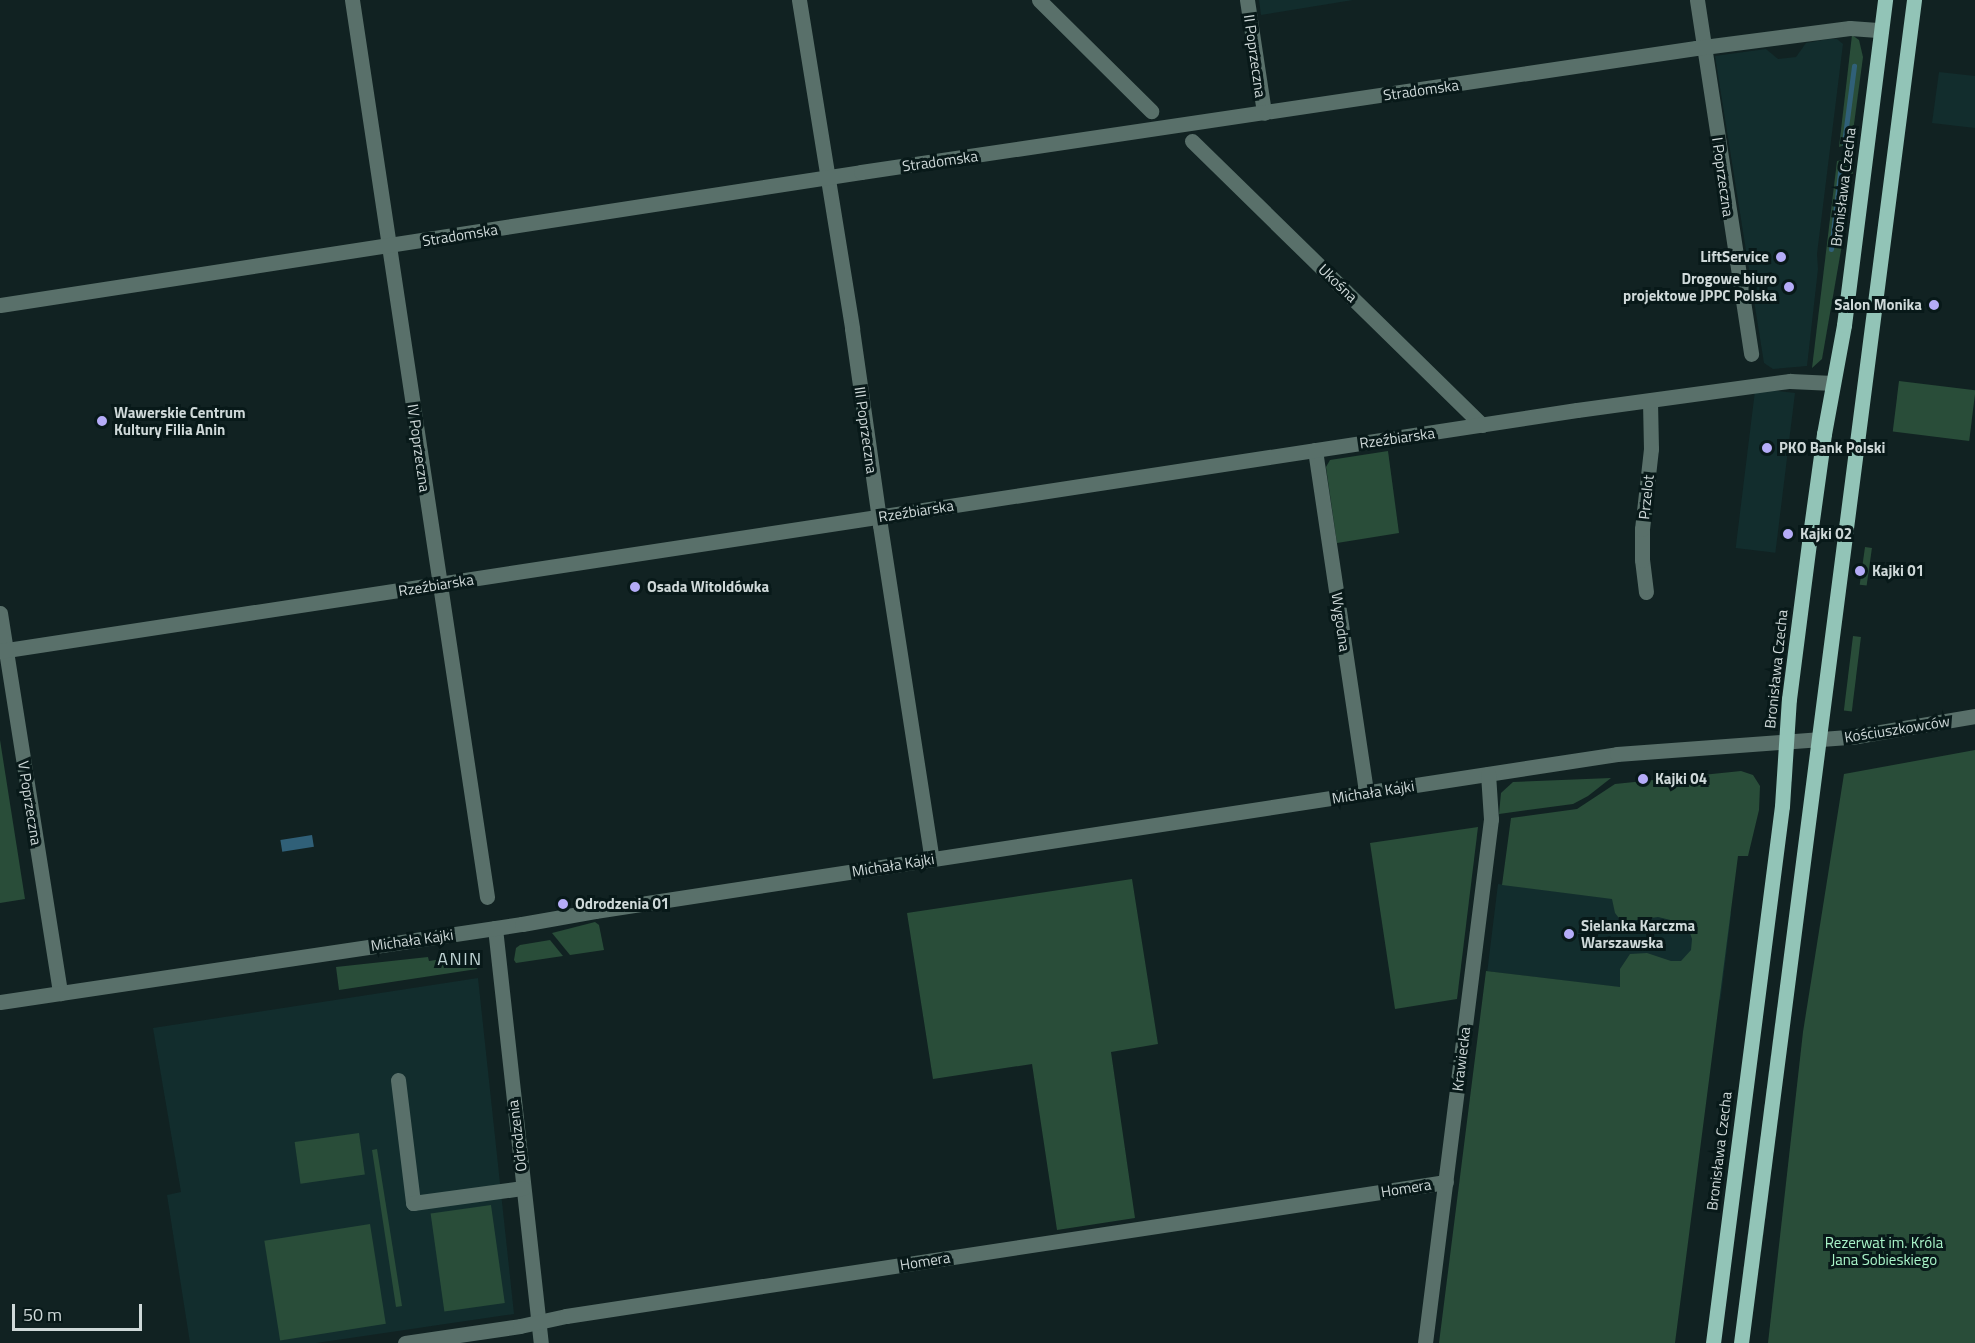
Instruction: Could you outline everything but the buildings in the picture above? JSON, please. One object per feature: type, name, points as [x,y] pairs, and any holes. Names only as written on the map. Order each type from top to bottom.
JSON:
[{"type":"main road","name":"Bronisława Czecha","points":[[1713,1343],[1782,806],[1789,699],[1809,542],[1844,325],[1885,0]]},
{"type":"main road","points":[[1741,1343],[1914,0]]},
{"type":"street","name":"IV Poprzeczna","points":[[352,0],[487,897]]},
{"type":"street","name":"III Poprzeczna","points":[[799,0],[829,178],[878,517],[932,859]]},
{"type":"street","points":[[1039,0],[1151,111]]},
{"type":"street","name":"II Poprzeczna","points":[[1247,0],[1264,113]]},
{"type":"street","name":"I Poprzeczna","points":[[1697,0],[1751,354]]},
{"type":"street","name":"Stradomska","points":[[0,305],[829,178],[1704,48],[1850,28],[1881,30]]},
{"type":"street","name":"Ukośna","points":[[1192,141],[1482,425]]},
{"type":"street","name":"Rzeźbiarska","points":[[3,650],[1482,425],[1791,381],[1833,383]]},
{"type":"street","name":"Przelot","points":[[1646,592],[1642,560],[1642,529],[1650,449],[1650,401]]},
{"type":"street","name":"Wygodna","points":[[1315,450],[1366,793]]},
{"type":"street","name":"V Poprzeczna","points":[[0,614],[3,650],[60,993]]},
{"type":"street","name":"Kościuszkowców","points":[[1786,740],[1851,737],[1975,716]]},
{"type":"street","name":"Michała Kajki","points":[[0,1002],[495,928],[1617,754],[1786,740]]},
{"type":"street","name":"Krawiecka","points":[[1425,1343],[1491,819],[1488,774]]},
{"type":"street","name":"Odrodzenia","points":[[495,928],[541,1343]]},
{"type":"street","points":[[398,1080],[413,1203],[523,1188]]},
{"type":"street","name":"Homera","points":[[405,1343],[539,1323],[566,1316],[1446,1182]]},
{"type":"shaded area","points":[[1259,0],[1353,0],[1261,15]]},
{"type":"shaded area","points":[[1837,39],[1843,44],[1817,254],[1818,269],[1807,366],[1773,369],[1764,363],[1715,56],[1766,49],[1778,59],[1796,57],[1806,43]]},
{"type":"shaded area","points":[[1939,72],[1975,76],[1975,128],[1932,123]]},
{"type":"shaded area","points":[[1755,388],[1795,393],[1775,553],[1736,548]]},
{"type":"shaded area","points":[[1498,884],[1731,913],[1721,1000],[1487,971]]},
{"type":"shaded area","points":[[478,978],[514,1314],[316,1343],[190,1343],[167,1195],[181,1192],[153,1028]]},
{"type":"green space","points":[[1852,35],[1859,40],[1863,57],[1852,139],[1848,144],[1839,147]]},
{"type":"green space","points":[[1848,159],[1854,164],[1847,216],[1822,359],[1812,368],[1837,161]]},
{"type":"green space","points":[[1899,381],[1975,390],[1969,441],[1893,432]]},
{"type":"green space","points":[[1388,451],[1399,533],[1337,543],[1326,467],[1330,460]]},
{"type":"green space","points":[[1865,547],[1872,548],[1867,586],[1860,585]]},
{"type":"green space","points":[[1853,636],[1861,637],[1852,711],[1844,710]]},
{"type":"green space","points":[[0,740],[25,899],[0,903]]},
{"type":"green space","name":"Rezerwat im. Króla Jana Sobieskiego","points":[[1975,750],[1975,1343],[1768,1343],[1803,1032],[1844,774]]},
{"type":"green space","points":[[1741,771],[1753,775],[1760,786],[1759,810],[1748,856],[1738,856],[1675,1343],[1439,1343],[1486,971],[1620,987],[1620,969],[1630,954],[1647,953],[1671,961],[1681,961],[1691,950],[1692,939],[1687,924],[1658,917],[1622,922],[1615,913],[1612,899],[1502,885],[1511,818],[1577,809],[1615,784]]},
{"type":"green space","points":[[1611,778],[1588,796],[1573,804],[1499,814],[1501,793],[1513,782]]},
{"type":"green space","points":[[1478,827],[1457,999],[1395,1009],[1370,843]]},
{"type":"green space","points":[[1132,879],[1158,1044],[1111,1052],[1135,1218],[1057,1230],[1032,1064],[933,1079],[907,913]]},
{"type":"green space","points":[[595,922],[599,925],[604,950],[570,955],[552,933]]},
{"type":"green space","points":[[550,940],[563,956],[516,963],[514,960],[516,948],[520,945]]},
{"type":"green space","points":[[469,951],[475,955],[477,969],[339,990],[336,967],[428,957],[429,961],[442,959],[442,955]]},
{"type":"green space","points":[[359,1133],[365,1175],[300,1184],[295,1142]]},
{"type":"green space","points":[[377,1149],[402,1306],[396,1307],[372,1150]]},
{"type":"green space","points":[[491,1205],[505,1303],[444,1312],[431,1213]]},
{"type":"green space","points":[[370,1224],[386,1324],[280,1340],[264,1241]]},
{"type":"water","points":[[312,835],[314,847],[282,852],[280,840]]},
{"type":"waterway","points":[[1844,143],[1854,66]]},
{"type":"waterway","points":[[1831,249],[1841,164]]},
{"type":"place","name":"LiftService","points":[[1781,257]]},
{"type":"place","name":"Drogowe biuro projektowe JPPC Polska","points":[[1789,287]]},
{"type":"place","name":"Salon Monika","points":[[1934,305]]},
{"type":"place","name":"Wawerskie Centrum Kultury Filia Anin","points":[[102,421]]},
{"type":"place","name":"PKO Bank Polski","points":[[1767,448]]},
{"type":"place","name":"Kajki 02","points":[[1788,534]]},
{"type":"place","name":"Kajki 01","points":[[1860,571]]},
{"type":"place","name":"Osada Witoldówka","points":[[635,587]]},
{"type":"place","name":"Kajki 04","points":[[1643,779]]},
{"type":"place","name":"Odrodzenia 01","points":[[563,904]]},
{"type":"place","name":"Sielanka Karczma Warszawska","points":[[1569,934]]},
{"type":"district","name":"ANIN","points":[[460,959]]}]
